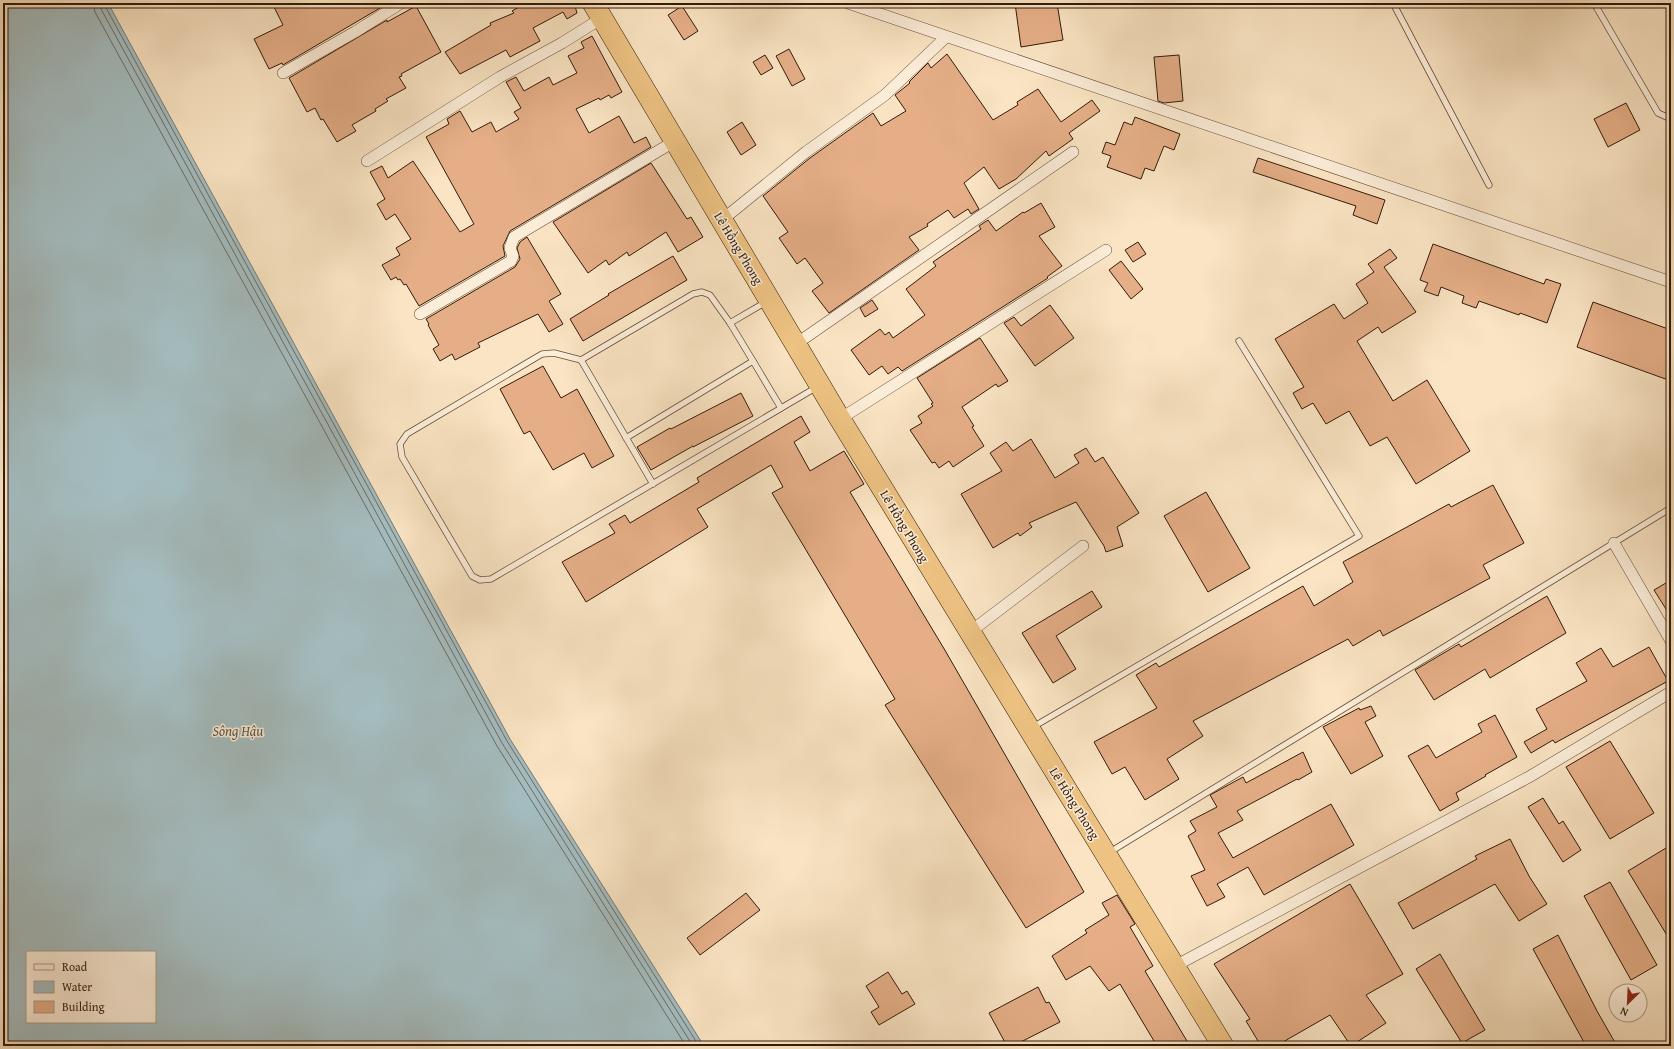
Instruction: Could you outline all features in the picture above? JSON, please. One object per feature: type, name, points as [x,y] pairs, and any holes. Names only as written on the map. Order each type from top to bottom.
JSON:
[{"type":"highway","name":"Lê Hồng Phong","points":[[598,10],[840,419],[1223,1046]]},
{"type":"street","points":[[283,73],[355,32],[401,3]]},
{"type":"street","points":[[848,3],[1671,282]]},
{"type":"street","points":[[367,161],[500,77],[562,43],[598,10]]},
{"type":"street","points":[[722,220],[806,152],[885,95],[946,37]]},
{"type":"street","points":[[420,314],[511,261],[513,256],[510,248],[514,237],[675,141]]},
{"type":"street","points":[[796,344],[1072,152]]},
{"type":"street","points":[[840,419],[1106,250]]},
{"type":"street","points":[[1614,543],[1671,641]]},
{"type":"street","points":[[970,632],[1083,546]]},
{"type":"street","points":[[1175,966],[1529,777],[1671,692]]},
{"type":"lane","points":[[1393,3],[1489,185]]},
{"type":"lane","points":[[1594,3],[1658,113],[1671,119]]},
{"type":"lane","points":[[781,408],[730,323],[710,295],[702,292],[693,294],[581,360],[554,353],[542,354],[531,359],[407,434],[400,444],[402,457],[472,576],[480,580],[491,579],[653,484],[820,385]]},
{"type":"lane","points":[[730,323],[769,300]]},
{"type":"lane","points":[[1030,729],[1359,536],[1239,341]]},
{"type":"lane","points":[[581,360],[653,484]]},
{"type":"lane","points":[[626,438],[753,361]]},
{"type":"lane","points":[[1106,854],[1671,508]]},
{"type":"water","name":"Sông Hậu","points":[[3,3],[108,3],[510,739],[704,1046],[3,1046]]},
{"type":"building","points":[[272,3],[378,3],[380,8],[283,65],[282,63],[269,69],[254,39],[283,25]]},
{"type":"building","points":[[526,3],[581,3],[575,6],[577,13],[567,19],[563,12],[533,28],[540,41],[510,57],[506,50],[460,74],[445,52],[491,25],[490,23],[514,13],[512,11]]},
{"type":"building","points":[[1015,3],[1057,3],[1063,40],[1021,47]]},
{"type":"building","points":[[416,6],[441,52],[401,74],[402,76],[399,77],[406,88],[386,99],[388,101],[375,109],[376,111],[352,125],[356,131],[337,142],[323,119],[321,120],[315,108],[307,112],[289,78],[387,20],[387,22]]},
{"type":"building","points":[[682,6],[698,31],[684,40],[668,15]]},
{"type":"building","points":[[592,36],[622,92],[611,98],[609,95],[600,100],[599,98],[576,109],[589,133],[619,116],[634,143],[646,137],[651,147],[510,231],[503,246],[505,256],[419,306],[406,284],[404,285],[400,279],[398,280],[396,277],[391,280],[382,265],[400,255],[396,248],[411,239],[395,214],[386,220],[377,204],[385,199],[370,172],[382,166],[388,178],[413,161],[460,232],[474,224],[426,137],[449,124],[447,119],[460,111],[472,132],[491,122],[496,132],[519,119],[514,112],[521,108],[506,82],[516,77],[524,91],[549,77],[553,85],[577,73],[568,56],[584,48],[581,42]]},
{"type":"building","points":[[789,49],[805,79],[792,86],[776,56]]},
{"type":"building","points":[[947,54],[993,120],[1018,105],[1017,102],[1038,89],[1061,122],[1092,100],[1100,111],[1069,133],[1073,139],[1049,156],[1046,151],[1016,179],[999,189],[984,167],[964,183],[979,209],[971,214],[968,209],[954,218],[948,210],[927,224],[928,226],[909,237],[919,250],[829,313],[812,291],[823,283],[805,258],[797,264],[779,238],[788,232],[763,196],[810,158],[873,113],[881,126],[906,111],[895,95],[910,83],[909,82],[928,63],[931,68]]},
{"type":"building","points":[[765,55],[773,68],[761,75],[753,62]]},
{"type":"building","points":[[1179,55],[1183,101],[1164,103],[1158,101],[1154,57]]},
{"type":"building","points":[[1626,103],[1640,130],[1608,147],[1594,119]]},
{"type":"building","points":[[1135,117],[1180,134],[1174,150],[1164,146],[1154,171],[1145,168],[1141,179],[1107,167],[1111,156],[1102,153],[1106,142],[1115,145],[1124,122],[1132,125]]},
{"type":"building","points":[[742,122],[756,145],[741,155],[727,132]]},
{"type":"building","points":[[1258,158],[1385,200],[1377,224],[1353,215],[1356,206],[1253,172]]},
{"type":"building","points":[[651,163],[687,219],[691,217],[703,237],[678,252],[666,232],[629,256],[627,252],[609,265],[606,260],[588,273],[553,222]]},
{"type":"building","points":[[1041,203],[1055,227],[1039,236],[1062,266],[1047,277],[1048,278],[902,371],[898,367],[888,374],[882,366],[869,375],[851,350],[880,329],[885,335],[889,332],[893,338],[925,315],[906,289],[936,266],[933,262],[981,229],[979,226],[988,220],[996,231],[1023,212],[1024,213]]},
{"type":"building","points":[[527,237],[561,294],[549,301],[563,324],[549,332],[538,314],[478,343],[480,347],[455,360],[452,354],[440,361],[433,349],[439,345],[426,319],[515,267],[520,259],[517,248],[520,242]]},
{"type":"building","points":[[1138,242],[1146,254],[1133,262],[1125,250]]},
{"type":"building","points":[[1433,244],[1544,284],[1546,279],[1561,284],[1547,323],[1520,313],[1519,315],[1479,301],[1476,308],[1462,303],[1464,296],[1441,287],[1438,296],[1424,291],[1428,283],[1420,280]]},
{"type":"building","points":[[1390,249],[1397,258],[1384,267],[1416,312],[1382,333],[1378,327],[1357,341],[1393,401],[1427,380],[1470,451],[1416,484],[1387,437],[1370,446],[1349,411],[1326,424],[1313,403],[1302,409],[1293,393],[1304,387],[1275,339],[1334,304],[1344,319],[1368,303],[1356,284],[1374,272],[1368,264]]},
{"type":"building","points":[[673,256],[687,280],[583,341],[570,319],[609,295],[608,294]]},
{"type":"building","points":[[1121,261],[1143,289],[1131,299],[1109,270]]},
{"type":"building","points":[[872,300],[878,309],[865,317],[860,308]]},
{"type":"building","points":[[1593,302],[1671,330],[1671,381],[1577,347]]},
{"type":"building","points":[[1050,305],[1074,338],[1035,366],[1004,323],[1014,317],[1021,326]]},
{"type":"building","points":[[980,338],[1008,381],[998,387],[996,384],[962,407],[984,446],[953,467],[949,461],[939,468],[935,462],[932,463],[910,430],[922,423],[918,416],[933,406],[931,404],[933,403],[917,378]]},
{"type":"building","points":[[543,366],[561,398],[577,389],[614,456],[592,468],[584,453],[553,470],[530,431],[524,434],[500,389]]},
{"type":"building","points":[[741,393],[753,416],[693,446],[651,470],[637,447],[670,428],[671,429]]},
{"type":"building","points":[[801,416],[810,432],[794,442],[810,471],[844,451],[864,484],[850,492],[946,652],[1084,892],[1026,928],[885,705],[895,699],[772,493],[783,487],[771,465],[697,509],[708,527],[586,602],[562,562],[615,533],[609,524],[625,515],[630,523],[699,482],[697,478]]},
{"type":"building","points":[[1031,439],[1055,478],[1079,463],[1074,455],[1086,448],[1095,462],[1103,457],[1139,513],[1117,527],[1123,546],[1106,552],[1104,546],[1076,502],[1029,523],[1032,527],[1020,536],[1018,533],[993,548],[961,494],[1002,471],[990,453],[1006,442],[1013,451]]},
{"type":"building","points":[[1493,485],[1524,543],[1483,565],[1490,578],[1383,636],[1380,630],[1353,646],[1348,639],[1193,721],[1203,736],[1167,759],[1179,779],[1145,800],[1125,767],[1112,774],[1094,742],[1157,708],[1136,675],[1156,663],[1159,667],[1303,586],[1314,606],[1353,582],[1343,562],[1449,504],[1451,507]]},
{"type":"building","points":[[1206,492],[1250,568],[1208,592],[1164,516]]},
{"type":"building","points":[[1671,580],[1671,617],[1654,590]]},
{"type":"building","points":[[1092,591],[1102,607],[1056,636],[1076,669],[1053,683],[1022,633]]},
{"type":"building","points":[[1547,596],[1566,633],[1490,678],[1485,669],[1434,700],[1415,670],[1459,644],[1461,647]]},
{"type":"building","points":[[1649,647],[1668,681],[1555,743],[1553,740],[1531,753],[1524,742],[1547,729],[1536,709],[1587,681],[1576,663],[1601,648],[1613,667]]},
{"type":"building","points":[[1371,706],[1376,716],[1365,722],[1383,756],[1351,774],[1323,727],[1359,708],[1360,710]]},
{"type":"building","points":[[1495,715],[1517,757],[1456,793],[1459,800],[1440,811],[1408,756],[1428,745],[1436,758],[1482,732],[1478,724]]},
{"type":"building","points":[[1610,741],[1654,813],[1610,839],[1566,767]]},
{"type":"building","points":[[1303,752],[1312,772],[1237,811],[1243,820],[1218,833],[1233,858],[1331,804],[1354,845],[1264,895],[1248,867],[1217,884],[1225,897],[1207,906],[1191,876],[1205,870],[1188,836],[1196,831],[1190,821],[1217,807],[1210,795],[1243,777],[1246,783]]},
{"type":"building","points":[[1543,798],[1559,824],[1563,821],[1581,850],[1563,862],[1528,807]]},
{"type":"building","points":[[1510,839],[1529,876],[1547,904],[1519,921],[1495,884],[1413,929],[1398,903],[1477,859],[1475,856]]},
{"type":"building","points":[[1671,845],[1671,942],[1628,871]]},
{"type":"building","points":[[1610,882],[1657,965],[1631,980],[1584,896]]},
{"type":"building","points":[[1350,884],[1403,974],[1366,995],[1386,1023],[1351,1046],[1330,1015],[1276,1046],[1261,1046],[1246,1021],[1250,1019],[1214,964]]},
{"type":"building","points":[[746,893],[760,910],[700,955],[687,938]]},
{"type":"building","points":[[1117,895],[1135,924],[1130,927],[1153,966],[1145,971],[1190,1046],[1157,1046],[1120,984],[1109,991],[1090,966],[1066,980],[1052,956],[1087,933],[1085,930],[1109,915],[1102,903]]},
{"type":"building","points":[[1558,935],[1597,1011],[1617,1046],[1586,1046],[1533,949]]},
{"type":"building","points":[[1440,954],[1485,1030],[1462,1043],[1416,969]]},
{"type":"building","points":[[888,972],[902,994],[907,991],[915,1004],[879,1025],[871,1012],[879,1007],[866,986]]},
{"type":"building","points":[[1038,987],[1046,1003],[1049,1002],[1060,1022],[1013,1046],[1007,1046],[989,1013]]}]
